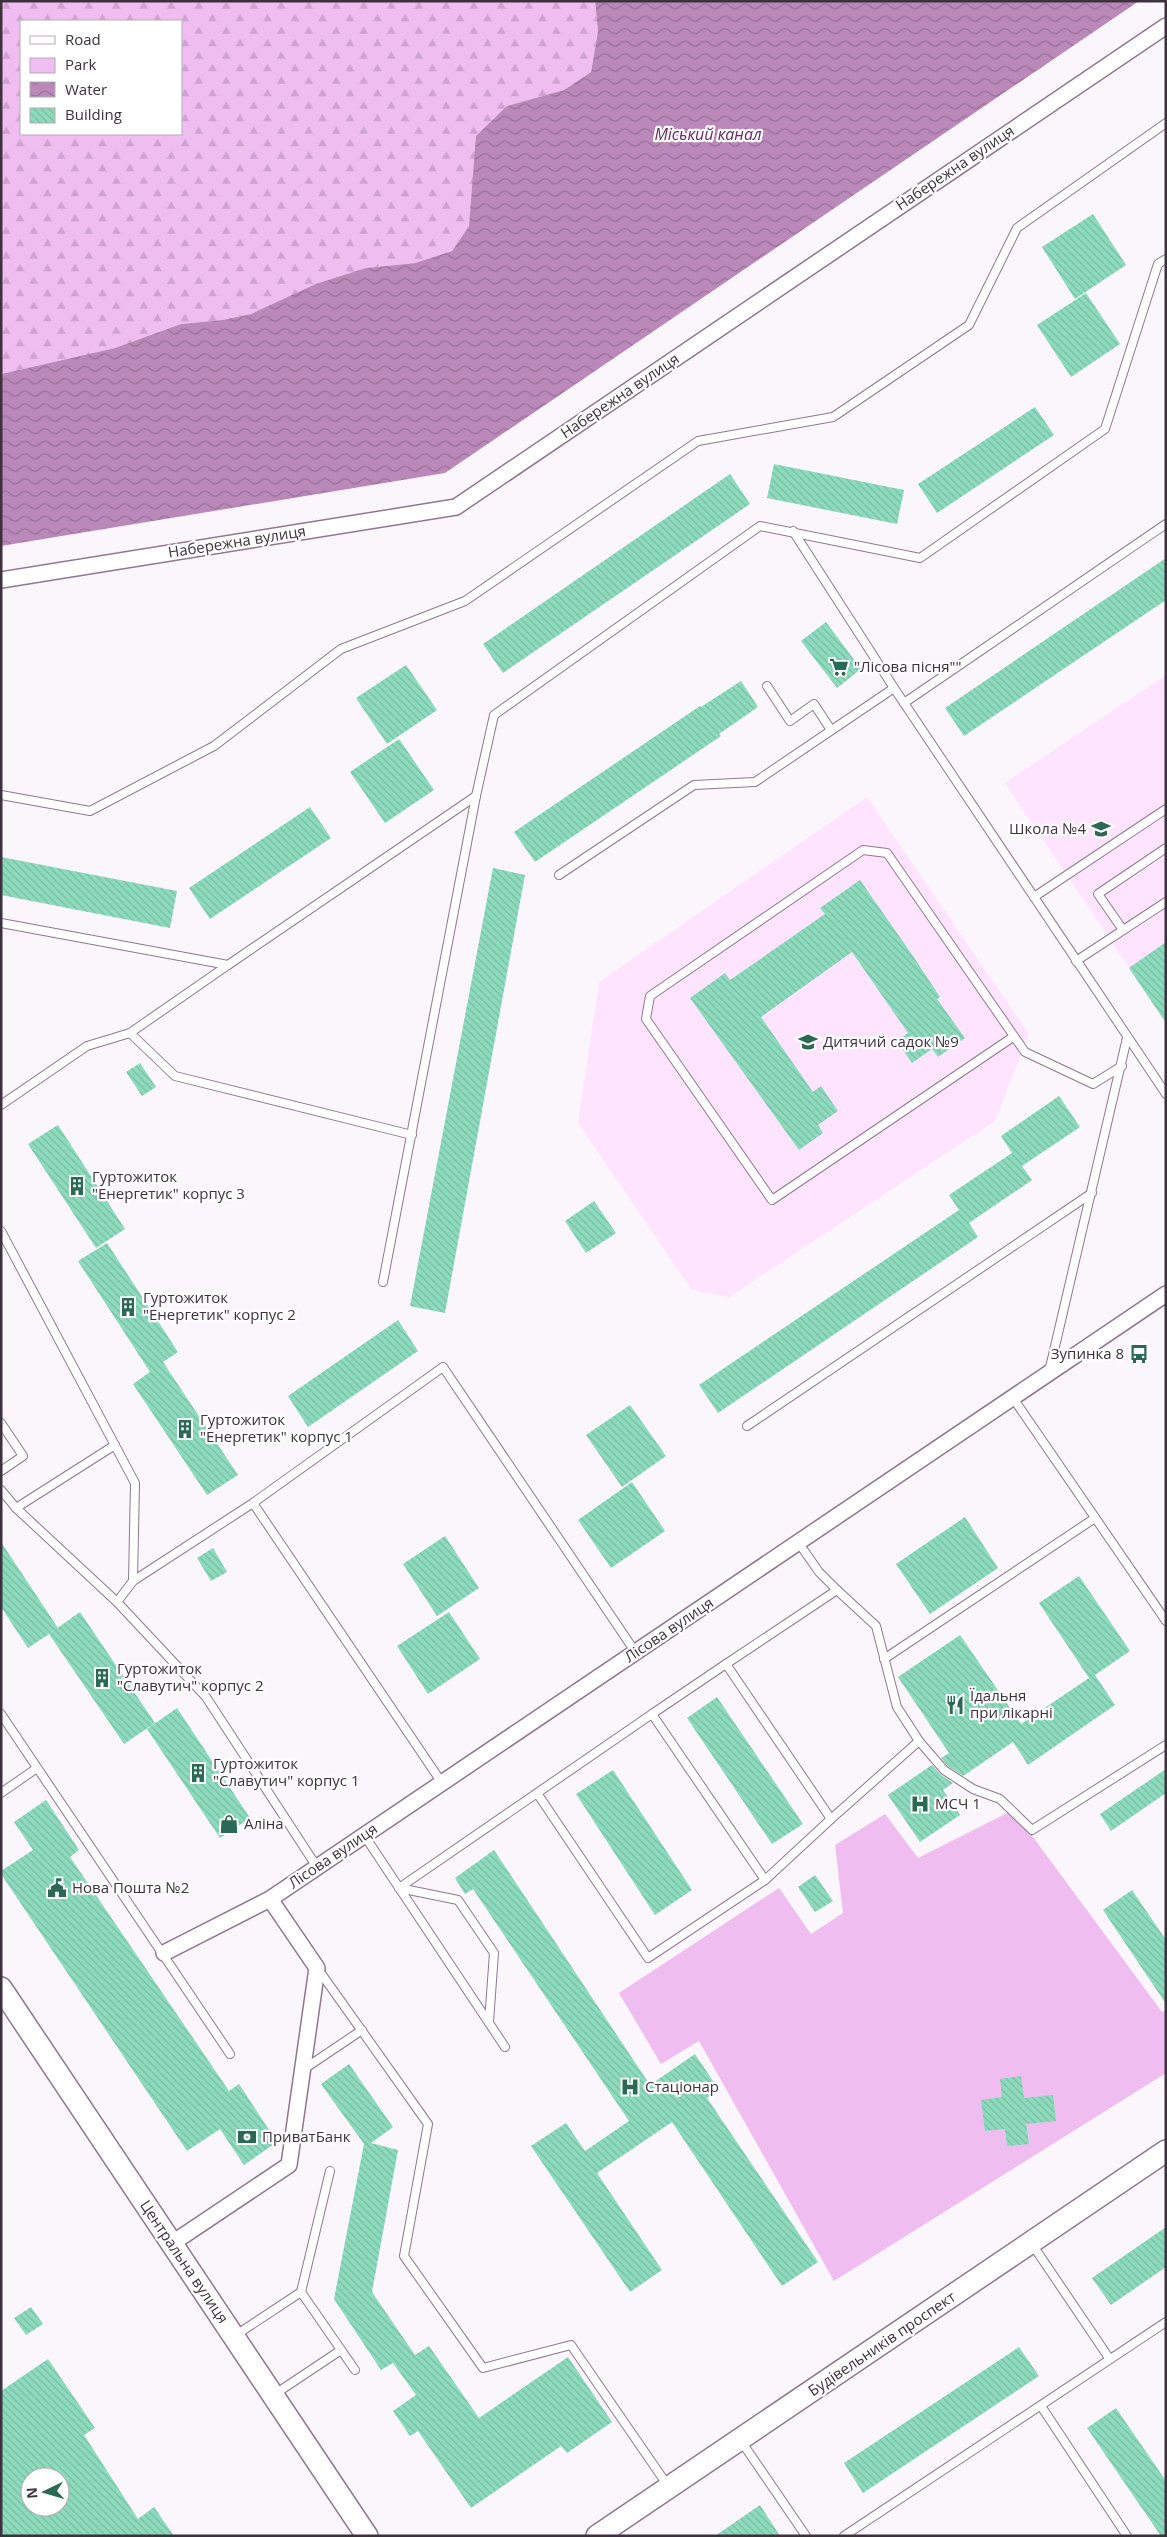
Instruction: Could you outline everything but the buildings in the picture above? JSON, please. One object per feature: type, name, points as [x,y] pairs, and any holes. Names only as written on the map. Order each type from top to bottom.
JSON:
[{"type":"street","name":"Набережна вулиця","points":[[1,580],[456,507],[1166,26]]},
{"type":"street","name":"Лісова вулиця","points":[[164,1953],[270,1899],[1166,1294]]},
{"type":"street","points":[[171,2244],[289,2165],[317,1968],[270,1899]]},
{"type":"street","name":"Центральна вулиця","points":[[1,1988],[368,2536]]},
{"type":"street","name":"Будівельників проспект","points":[[596,2536],[1031,2244],[1166,2151]]},
{"type":"lane","points":[[1,795],[90,812],[214,746],[341,649],[465,601],[698,441],[833,417],[969,325],[1017,228],[1166,123]]},
{"type":"lane","points":[[383,1282],[476,796],[494,715],[760,526],[793,531],[920,558],[1105,429],[1158,264],[1166,259]]},
{"type":"lane","points":[[904,702],[1166,524]]},
{"type":"lane","points":[[793,531],[894,688],[1166,1094]]},
{"type":"lane","points":[[767,686],[790,720],[814,704],[831,730]]},
{"type":"lane","points":[[559,875],[694,785],[755,782],[894,688]]},
{"type":"lane","points":[[1,1105],[87,1046],[130,1032],[476,796]]},
{"type":"lane","points":[[1034,897],[1166,809]]},
{"type":"lane","points":[[1123,930],[1098,894],[1166,848]]},
{"type":"lane","points":[[1013,1037],[772,1200],[646,1018],[650,996],[863,850],[887,853],[1024,1052],[1093,1084],[1122,1066]]},
{"type":"lane","points":[[1076,961],[1166,902]]},
{"type":"lane","points":[[1,923],[228,965]]},
{"type":"lane","points":[[130,1032],[175,1076],[412,1135]]},
{"type":"lane","points":[[1049,1374],[1128,1038]]},
{"type":"lane","points":[[747,1426],[1092,1193]]},
{"type":"lane","points":[[1,1231],[134,1483],[133,1581]]},
{"type":"lane","points":[[117,1602],[133,1581],[253,1503],[443,1367],[636,1653]]},
{"type":"lane","points":[[1013,1398],[1166,1621]]},
{"type":"lane","points":[[1,1423],[23,1456],[1,1471]]},
{"type":"lane","points":[[16,1508],[115,1445]]},
{"type":"lane","points":[[1,1490],[16,1508],[117,1602],[206,1696],[317,1867]]},
{"type":"lane","points":[[253,1503],[442,1783]]},
{"type":"lane","points":[[884,1659],[1095,1518]]},
{"type":"lane","points":[[798,1542],[818,1572],[876,1626],[897,1707],[919,1741],[944,1770],[973,1789],[1000,1799],[1032,1830],[1166,1745]]},
{"type":"lane","points":[[399,1888],[652,1714],[837,1590]]},
{"type":"lane","points":[[726,1664],[831,1818]]},
{"type":"lane","points":[[1,1714],[164,1953],[230,2054]]},
{"type":"lane","points":[[652,1714],[765,1880]]},
{"type":"lane","points":[[537,1793],[648,1958],[765,1880],[831,1818],[919,1741]]},
{"type":"lane","points":[[1,1793],[37,1768]]},
{"type":"lane","points":[[364,1835],[505,2047]]},
{"type":"lane","points":[[399,1888],[458,1900],[494,1953],[489,2022]]},
{"type":"lane","points":[[317,1968],[428,2124],[404,2256],[483,2368],[571,2345],[669,2488]]},
{"type":"lane","points":[[304,2069],[362,2030]]},
{"type":"lane","points":[[234,2336],[301,2292],[330,2171]]},
{"type":"lane","points":[[1031,2244],[1109,2358]]},
{"type":"lane","points":[[301,2292],[355,2370]]},
{"type":"lane","points":[[844,2536],[1041,2406],[1109,2358],[1166,2322]]},
{"type":"lane","points":[[273,2395],[341,2350]]},
{"type":"lane","points":[[1041,2406],[1127,2536]]},
{"type":"lane","points":[[740,2440],[806,2536]]},
{"type":"shaded area","name":"Школа №4","points":[[1166,675],[1166,1019],[1164,1020],[1005,783]]},
{"type":"shaded area","name":"Дитячий садок №9","points":[[867,797],[1029,1034],[995,1121],[729,1297],[692,1290],[578,1123],[599,982]]},
{"type":"green space","points":[[1,1],[595,1],[598,31],[591,72],[564,90],[508,106],[473,190],[469,226],[452,251],[415,263],[366,268],[251,314],[222,320],[181,324],[115,348],[1,374]]},
{"type":"green space","points":[[1013,1810],[1162,2012],[1166,2010],[1166,2073],[834,2281],[699,2041],[661,2064],[619,1993],[779,1888],[811,1934],[843,1913],[835,1845],[885,1814],[918,1858]]},
{"type":"water","name":"Міський канал","points":[[595,1],[1139,1],[445,473],[1,546],[1,374],[115,348],[181,324],[222,320],[251,314],[316,284],[366,268],[415,263],[452,251],[469,226],[476,136],[507,106],[564,90],[591,72],[598,31]]},
{"type":"place","name":"\"Лісова пісня\"\"","points":[[839,667]]},
{"type":"place","name":"Школа №4","points":[[1101,829]]},
{"type":"place","name":"Дитячий садок №9","points":[[808,1042]]},
{"type":"place","name":"Гуртожиток \"Енергетик\" корпус 3","points":[[77,1186]]},
{"type":"place","name":"Гуртожиток \"Енергетик\" корпус 2","points":[[128,1307]]},
{"type":"place","name":"Зупинка 8","points":[[1139,1354]]},
{"type":"place","name":"Гуртожиток \"Енергетик\" корпус 1","points":[[185,1429]]},
{"type":"place","name":"Гуртожиток \"Славутич\" корпус 2","points":[[102,1678]]},
{"type":"place","name":"Їдальня при лікарні","points":[[955,1705]]},
{"type":"place","name":"Гуртожиток \"Славутич\" корпус 1","points":[[198,1773]]},
{"type":"place","name":"МСЧ 1","points":[[920,1804]]},
{"type":"place","name":"Аліна","points":[[229,1824]]},
{"type":"place","name":"Нова Пошта №2","points":[[57,1888]]},
{"type":"place","name":"Стаціонар","points":[[630,2087]]},
{"type":"place","name":"ПриватБанк","points":[[247,2137]]}]
